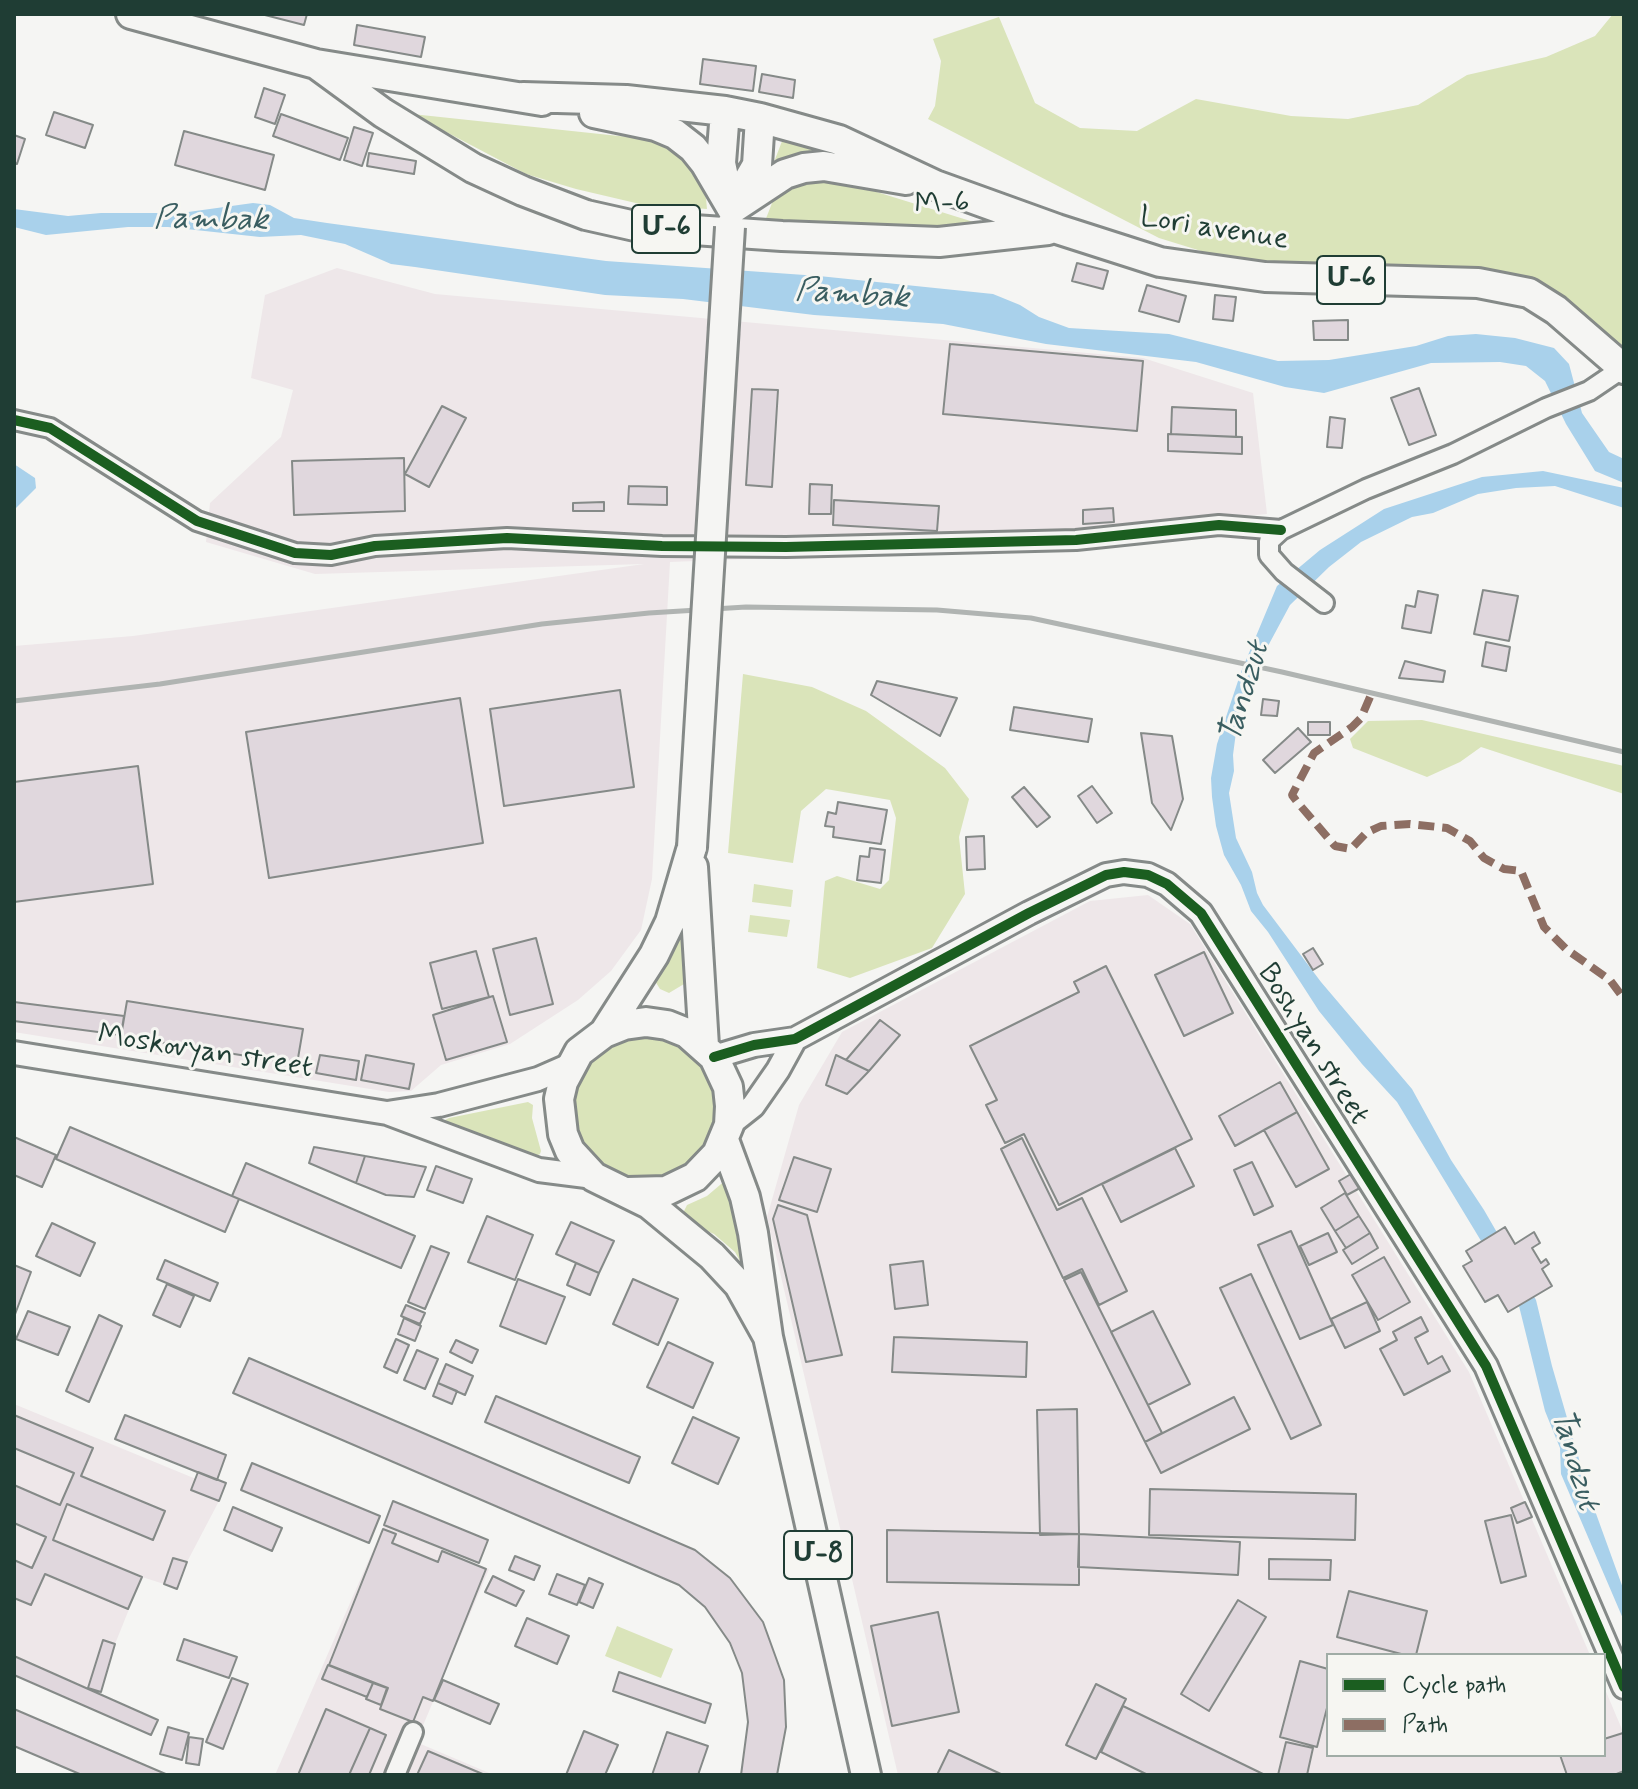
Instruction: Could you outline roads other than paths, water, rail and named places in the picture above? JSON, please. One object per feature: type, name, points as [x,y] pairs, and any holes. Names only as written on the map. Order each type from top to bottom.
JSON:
[{"type":"highway","name":"Մ-6","points":[[131,14],[316,64],[523,97],[656,126],[675,134],[693,148],[705,163],[731,218],[785,174],[813,167],[935,185]]},
{"type":"highway","name":"M-6","points":[[316,64],[383,113],[473,168],[586,215],[635,226],[939,242],[1057,229]]},
{"type":"highway","name":"M-6","points":[[523,97],[626,100],[760,118],[839,140],[935,185],[1057,229]]},
{"type":"highway","points":[[709,1052],[692,847],[731,218],[721,163],[725,111]]},
{"type":"highway","points":[[731,218],[757,165],[760,118]]},
{"type":"highway","name":"Lori avenue","points":[[1057,229],[1160,262],[1265,277],[1478,283],[1529,293],[1556,310],[1624,368]]},
{"type":"highway","points":[[604,1033],[654,955],[670,922],[692,847]]},
{"type":"highway","points":[[646,1022],[667,1025],[687,1033],[709,1052],[728,1087],[726,1132],[707,1167],[681,1185],[651,1193],[628,1192],[594,1177],[575,1158],[563,1134],[559,1099],[570,1065],[579,1052],[604,1033],[624,1025],[646,1022]]},
{"type":"highway","name":"Մ-8","points":[[726,1132],[753,1233],[768,1337],[866,1775]]},
{"type":"highway","name":"Մ-8","points":[[628,1192],[649,1204],[712,1256],[739,1285],[768,1337]]},
{"type":"street","points":[[1324,603],[1284,572],[1269,555],[1269,541],[1281,530],[1366,489],[1453,454],[1546,408],[1589,391],[1624,368]]},
{"type":"street","points":[[14,420],[50,428],[197,521],[295,553],[331,555],[375,546],[507,538],[662,546],[786,547],[1076,540],[1219,525],[1281,530]]},
{"type":"street","name":"Boshyan street","points":[[709,1052],[795,1039],[1106,875],[1124,872],[1148,875],[1184,895],[1201,913],[1486,1366],[1624,1687]]},
{"type":"street","points":[[726,1132],[753,1106],[795,1039]]},
{"type":"street","name":"Moskovyan street","points":[[14,1053],[387,1113],[539,1170],[594,1177]]},
{"type":"street","name":"Moskovyan street","points":[[387,1113],[453,1101],[538,1079],[570,1065]]},
{"type":"street","points":[[395,1775],[413,1732]]},
{"type":"water","name":"Pambak","points":[[253,203],[270,205],[294,218],[606,261],[819,276],[993,294],[1069,328],[1169,334],[1278,361],[1329,360],[1416,346],[1448,336],[1476,334],[1515,338],[1554,348],[1569,364],[1582,413],[1609,452],[1624,459],[1624,483],[1595,471],[1566,424],[1545,381],[1526,366],[1500,362],[1431,363],[1324,393],[1285,387],[1196,362],[1046,344],[943,324],[814,315],[683,299],[605,295],[391,264],[345,244],[301,235],[260,237],[168,227],[128,227],[46,235],[14,227],[14,209],[68,216],[181,213]]},
{"type":"water","points":[[14,464],[35,478],[36,488],[14,510]]},
{"type":"water","name":"Tandzut","points":[[1543,471],[1624,488],[1624,508],[1555,486],[1516,488],[1478,494],[1433,513],[1412,517],[1361,542],[1329,567],[1290,605],[1261,659],[1238,717],[1229,793],[1236,838],[1263,905],[1321,982],[1412,1089],[1536,1300],[1590,1497],[1624,1591],[1624,1621],[1561,1474],[1560,1448],[1545,1411],[1518,1302],[1397,1102],[1319,1011],[1251,911],[1224,855],[1212,797],[1211,778],[1217,744],[1241,672],[1277,586],[1320,550],[1384,509],[1482,477]]},
{"type":"railway","points":[[14,701],[160,684],[542,624],[649,613],[746,607],[937,610],[1031,618],[1282,672],[1624,752]]}]
